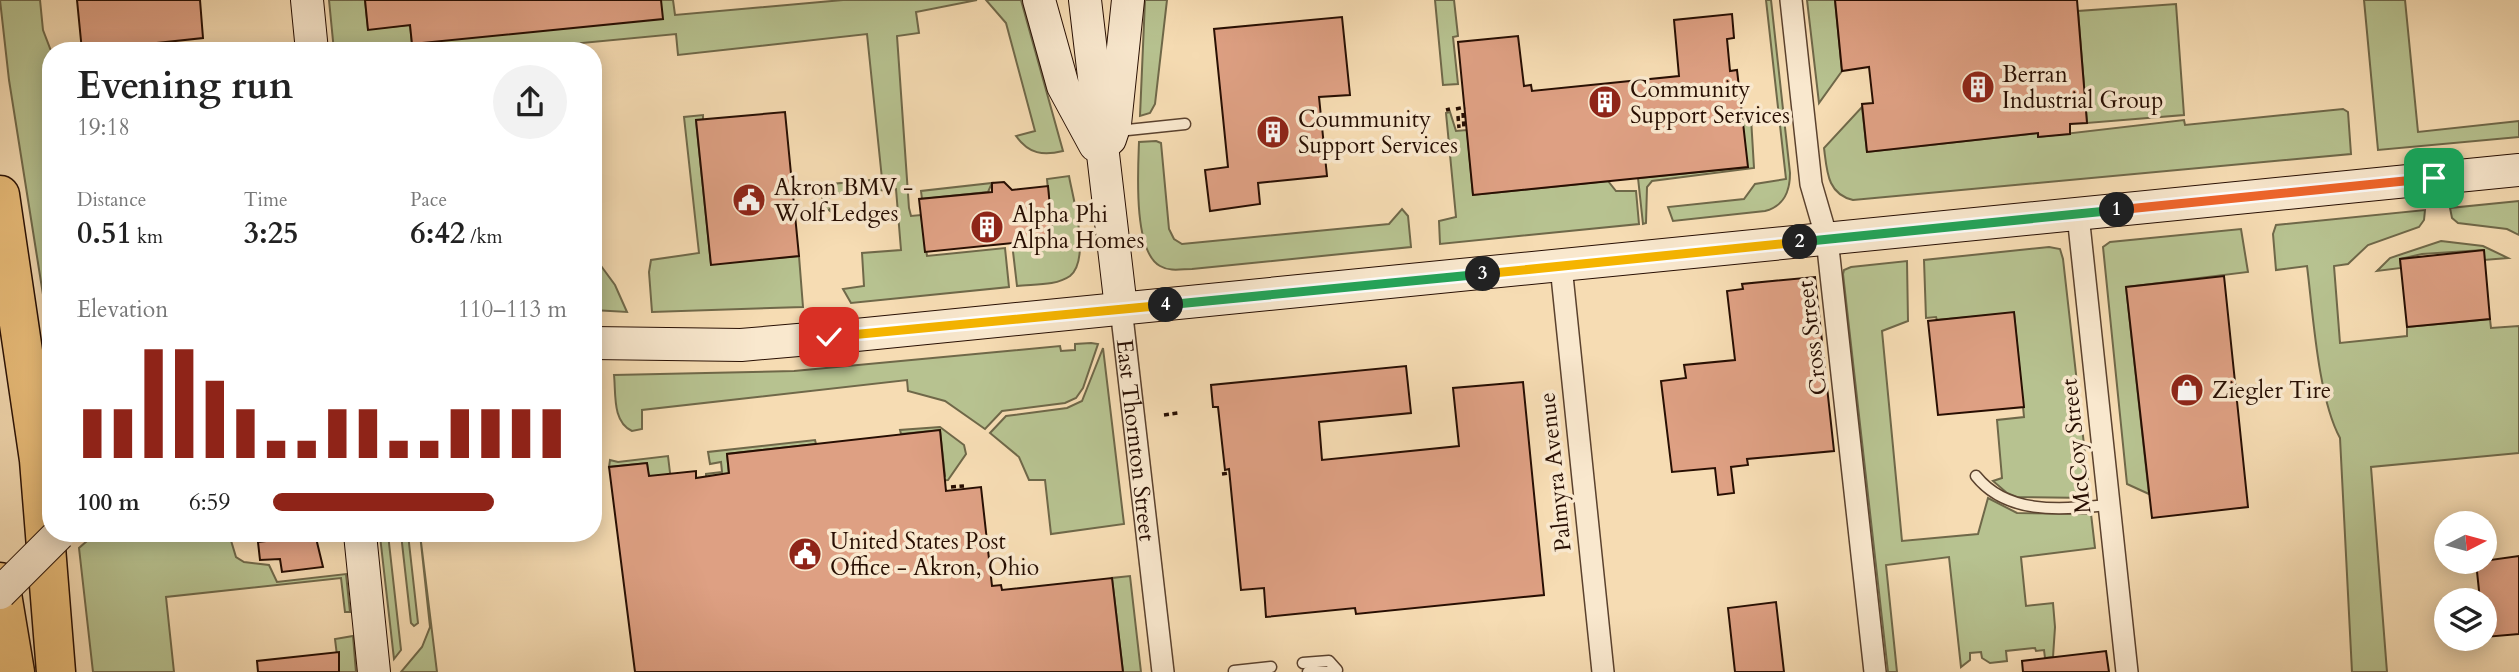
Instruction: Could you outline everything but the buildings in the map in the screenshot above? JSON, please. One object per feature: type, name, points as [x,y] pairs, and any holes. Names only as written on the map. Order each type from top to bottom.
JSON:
[{"type":"highway","points":[[0,195],[39,460],[42,497]]},
{"type":"highway","points":[[46,542],[56,672]]},
{"type":"highway","points":[[0,582],[15,672]]},
{"type":"main road","points":[[307,0],[311,42]]},
{"type":"main road","points":[[1039,0],[1063,86],[1108,146]]},
{"type":"main road","name":"East Thornton Street","points":[[1085,0],[1108,146],[1121,308]]},
{"type":"main road","points":[[1108,146],[1128,0]]},
{"type":"main road","points":[[602,343],[741,345],[2519,170]]},
{"type":"main road","points":[[0,593],[51,542]]},
{"type":"main road","points":[[361,542],[374,672]]},
{"type":"street","name":"Cross Street","points":[[1791,0],[1811,184],[1826,239],[1875,672]]},
{"type":"street","name":"McCoy Street","points":[[2078,215],[2127,672]]},
{"type":"street","name":"Palmyra Avenue","points":[[1561,266],[1604,672]]},
{"type":"street","name":"East Thornton Street","points":[[1121,308],[1163,672]]},
{"type":"lane","points":[[1108,146],[1185,124]]},
{"type":"lane","points":[[1976,476],[1994,494],[2015,504],[2109,505]]},
{"type":"lane","points":[[1234,671],[1271,667]]},
{"type":"lane","points":[[1306,667],[1333,671]]},
{"type":"path","points":[[1451,109],[1465,107]]},
{"type":"path","points":[[1458,116],[1461,128],[1463,113]]},
{"type":"path","points":[[1164,415],[1178,413]]},
{"type":"path","points":[[1222,474],[1230,474]]},
{"type":"path","points":[[951,487],[964,486]]},
{"type":"green space","points":[[0,0],[40,0],[43,30],[48,42],[42,42],[42,288],[9,80]]},
{"type":"green space","points":[[329,0],[365,0],[368,29],[410,25],[412,42],[333,42]]},
{"type":"green space","points":[[661,0],[673,0],[675,15],[843,0],[977,0],[916,12],[919,33],[897,36],[909,208],[911,216],[921,215],[927,256],[1005,248],[1009,287],[851,303],[843,289],[864,286],[862,253],[901,250],[896,189],[829,195],[830,211],[823,206],[821,185],[882,179],[867,34],[678,55],[676,34],[592,42],[423,42]]},
{"type":"green space","points":[[986,0],[1021,0],[1063,151],[1037,152],[1026,147],[1016,136],[1035,131],[1006,23]]},
{"type":"green space","points":[[1145,0],[1167,0],[1155,104],[1150,113],[1140,116]]},
{"type":"green space","points":[[1435,0],[1454,0],[1458,36],[1453,37],[1458,84],[1443,85]]},
{"type":"green space","points":[[1766,0],[1771,0],[1790,173],[1785,197],[1777,206],[1765,211],[1673,221],[1668,207],[1744,199],[1755,184],[1786,179]]},
{"type":"green space","points":[[1807,0],[1835,0],[1842,71],[1819,103]]},
{"type":"green space","points":[[2364,0],[2405,0],[2418,132],[2519,121],[2519,137],[2378,150]]},
{"type":"green space","points":[[2176,4],[2184,115],[2087,123],[2078,11]]},
{"type":"green space","points":[[1862,107],[1867,152],[2038,133],[2039,137],[2184,120],[2185,125],[2343,109],[2348,112],[2351,154],[1853,200],[1844,197],[1833,187],[1824,148]]},
{"type":"green space","points":[[1450,112],[1456,131],[1467,130],[1473,195],[1608,181],[1616,191],[1636,191],[1639,224],[1440,244],[1439,221],[1456,217],[1446,113]]},
{"type":"green space","points":[[703,115],[703,120],[696,121],[711,264],[799,256],[803,307],[652,312],[649,272],[651,260],[699,253],[684,117]]},
{"type":"green space","points":[[1742,118],[1751,118],[1754,168],[1652,181],[1647,187],[1646,223],[1643,224],[1638,178],[1747,167]]},
{"type":"green space","points":[[1139,142],[1161,143],[1169,229],[1174,239],[1182,244],[1389,224],[1402,209],[1408,216],[1411,247],[1192,269],[1164,268],[1151,258],[1145,244],[1139,209]]},
{"type":"green space","points":[[1069,176],[1079,228],[1080,243],[1076,268],[1070,276],[1058,282],[1017,286],[1012,243],[1053,239],[1047,179]]},
{"type":"green space","points":[[992,183],[988,192],[922,199],[921,191]]},
{"type":"green space","points":[[2519,201],[2519,235],[2507,229],[2458,223],[2452,218],[2450,208]]},
{"type":"green space","points":[[2425,210],[2424,220],[2419,227],[2368,245],[2348,264],[2334,266],[2340,343],[2407,336],[2407,327],[2490,319],[2491,328],[2519,326],[2519,453],[2371,467],[2387,672],[2352,672],[2340,438],[2326,401],[2321,378],[2307,266],[2276,270],[2273,234],[2276,225]]},
{"type":"green space","points":[[2241,229],[2248,272],[2126,287],[2149,494],[2127,484],[2103,247],[2110,242]]},
{"type":"green space","points":[[2441,241],[2483,246],[2508,258],[2484,260],[2483,250],[2422,254],[2400,259],[2401,268],[2377,271],[2390,258]]},
{"type":"green space","points":[[2049,247],[2060,249],[2063,259],[2090,498],[2017,497],[2007,493],[1993,481],[2002,478],[1997,420],[2024,417],[2014,313],[1937,320],[1936,317],[1926,318],[1924,260]]},
{"type":"green space","points":[[1907,261],[1908,321],[1882,331],[1902,541],[1978,534],[1988,498],[2017,513],[2091,514],[2095,548],[2021,557],[2026,606],[2053,603],[2053,657],[2045,658],[2044,650],[2036,651],[2035,648],[2006,651],[2007,661],[1990,663],[1982,658],[1981,652],[1970,653],[1970,660],[1961,667],[1949,557],[1886,565],[1897,672],[1888,672],[1843,274],[1844,270],[1851,267]]},
{"type":"green space","points":[[602,267],[615,285],[627,312],[602,311]]},
{"type":"green space","points":[[1075,344],[1098,344],[1083,388],[1076,398],[1065,403],[1002,411],[985,429],[945,401],[908,391],[907,380],[642,410],[642,429],[632,431],[621,421],[616,406],[614,375],[794,371],[1060,346],[1061,351],[1075,350]]},
{"type":"green space","points":[[1103,348],[1124,524],[1051,534],[1045,480],[1029,480],[1019,457],[990,433],[1006,416],[1067,408],[1082,401]]},
{"type":"green space","points":[[940,427],[964,445],[966,454],[948,480],[936,481],[945,476],[940,430],[901,434],[900,430]]},
{"type":"green space","points":[[815,440],[816,444],[727,454],[730,487],[706,480],[706,474],[722,472],[721,462],[710,464],[708,452]]},
{"type":"green space","points":[[668,456],[671,481],[650,487],[647,463],[609,467],[610,460],[618,462]]},
{"type":"green space","points":[[86,542],[231,542],[236,557],[244,562],[269,565],[277,582],[346,574],[350,612],[345,612],[341,578],[166,597],[174,672],[93,672],[79,548]]},
{"type":"green space","points":[[381,542],[389,542],[401,650],[394,659]]},
{"type":"green space","points":[[402,542],[409,542],[418,623],[414,626],[411,623]]},
{"type":"green space","points":[[421,542],[437,672],[401,672],[422,647],[430,627]]},
{"type":"green space","points":[[1130,576],[1141,672],[1123,672],[1112,578]]},
{"type":"green space","points":[[353,636],[356,672],[339,672],[335,639]]},
{"type":"place","name":"Berran Industrial Group","points":[[1978,87]]},
{"type":"place","name":"Community Support Services","points":[[1605,102]]},
{"type":"place","name":"Coummunity Support Services","points":[[1273,132]]},
{"type":"place","name":"Akron BMV - Wolf Ledges","points":[[749,200]]},
{"type":"place","name":"Alpha Phi Alpha Homes","points":[[987,227]]},
{"type":"place","name":"Ziegler Tire","points":[[2187,390]]},
{"type":"place","name":"United States Post Office - Akron, Ohio","points":[[805,554]]},
{"type":"route","points":[[829,337],[1953,228],[2434,178]]}]
